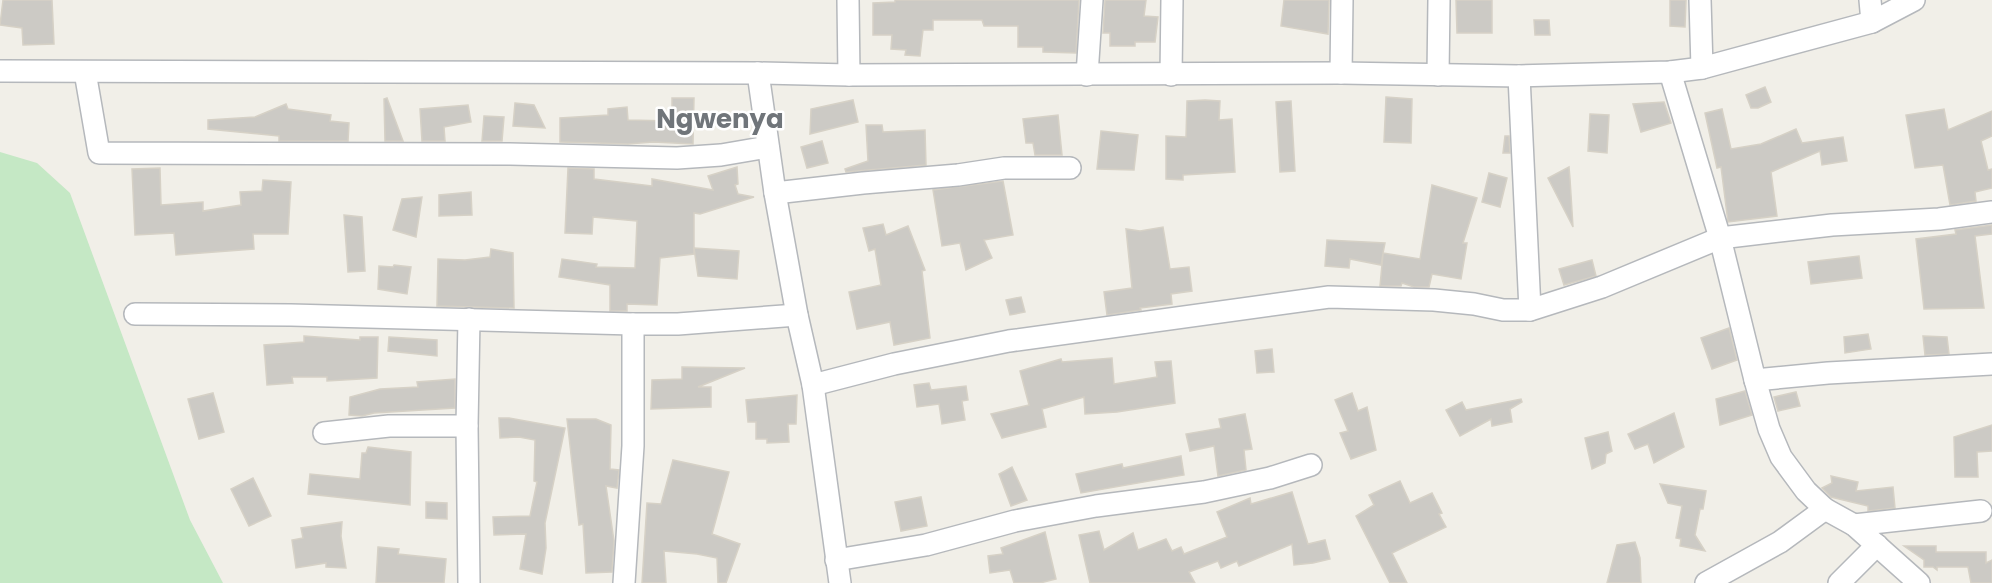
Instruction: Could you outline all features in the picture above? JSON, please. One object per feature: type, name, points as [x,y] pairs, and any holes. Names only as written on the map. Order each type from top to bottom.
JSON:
[{"type":"street","points":[[849,0],[849,75]]},
{"type":"street","points":[[1087,75],[1092,0]]},
{"type":"street","points":[[1171,75],[1172,0]]},
{"type":"street","points":[[1341,0],[1341,73]]},
{"type":"street","points":[[1438,75],[1439,0]]},
{"type":"street","points":[[1700,0],[1702,68]]},
{"type":"street","points":[[1870,0],[1872,21]]},
{"type":"street","points":[[0,71],[849,75],[1341,73],[1519,76],[1670,72],[1702,68],[1872,21],[1914,0]]},
{"type":"street","points":[[85,72],[99,153],[510,154],[677,158],[721,155],[768,147]]},
{"type":"street","points":[[1670,72],[1720,238],[1769,429],[1781,457],[1806,491],[1825,509],[1854,525],[1919,583]]},
{"type":"street","points":[[758,73],[775,193],[797,315],[813,385],[840,583]]},
{"type":"street","points":[[1519,76],[1530,310]]},
{"type":"street","points":[[775,193],[958,175],[1004,168],[1070,168]]},
{"type":"street","points":[[813,385],[894,364],[1009,341],[1329,297],[1434,300],[1503,310],[1530,310],[1602,287],[1720,238],[1832,225],[1939,219],[1992,212]]},
{"type":"street","points":[[135,314],[291,315],[633,324],[678,324],[797,315]]},
{"type":"street","points":[[469,319],[467,426],[469,583]]},
{"type":"street","points":[[624,583],[633,446],[633,324]]},
{"type":"street","points":[[1755,380],[1828,373],[1992,364]]},
{"type":"street","points":[[324,433],[389,426],[467,426]]},
{"type":"street","points":[[836,560],[926,545],[1016,521],[1084,508],[1204,492],[1270,478],[1311,465]]},
{"type":"street","points":[[1706,583],[1780,543],[1825,509]]},
{"type":"street","points":[[1854,525],[1981,512]]},
{"type":"street","points":[[1839,583],[1877,545]]},
{"type":"green space","points":[[0,152],[37,163],[70,193],[190,520],[223,583],[0,583]]},
{"type":"building","points":[[3,0],[52,0],[54,44],[23,45],[22,28],[0,25]]},
{"type":"building","points":[[895,0],[1079,0],[1076,53],[1043,52],[1043,47],[1018,47],[1018,26],[984,26],[982,20],[933,20],[933,30],[923,30],[920,56],[905,55],[906,50],[891,49],[892,35],[873,35],[873,3],[895,2]]},
{"type":"building","points":[[1105,0],[1146,0],[1144,16],[1158,17],[1155,42],[1135,42],[1135,46],[1110,46],[1110,33],[1103,33]]},
{"type":"building","points":[[1284,0],[1329,0],[1328,34],[1281,26]]},
{"type":"building","points":[[1456,0],[1492,0],[1492,33],[1457,33]]},
{"type":"building","points":[[1670,0],[1686,0],[1685,27],[1670,26]]},
{"type":"building","points":[[1534,20],[1549,20],[1550,35],[1535,35]]},
{"type":"building","points":[[1765,87],[1771,102],[1758,108],[1751,108],[1746,95]]},
{"type":"building","points":[[1386,97],[1412,99],[1411,143],[1384,142]]},
{"type":"building","points":[[387,98],[403,141],[385,141],[384,99]]},
{"type":"building","points":[[672,98],[694,98],[693,144],[560,142],[560,118],[608,115],[608,109],[627,107],[628,120],[672,121]]},
{"type":"building","points":[[853,100],[858,122],[810,134],[811,109]]},
{"type":"building","points":[[1187,101],[1220,101],[1219,120],[1232,119],[1235,172],[1183,175],[1183,180],[1166,179],[1166,136],[1186,137]]},
{"type":"building","points":[[1291,101],[1295,171],[1280,172],[1276,102]]},
{"type":"building","points":[[1664,102],[1671,123],[1641,132],[1633,104]]},
{"type":"building","points":[[515,103],[534,105],[545,128],[513,126]]},
{"type":"building","points":[[286,104],[288,109],[331,115],[330,121],[349,123],[348,141],[279,141],[279,136],[208,129],[208,120],[255,117]]},
{"type":"building","points":[[468,105],[471,122],[444,127],[445,141],[422,141],[420,109]]},
{"type":"building","points":[[1722,109],[1731,149],[1761,144],[1796,129],[1802,143],[1843,137],[1847,161],[1822,165],[1820,151],[1771,172],[1777,216],[1728,222],[1721,167],[1717,168],[1705,113]]},
{"type":"building","points":[[1944,109],[1948,130],[1992,111],[1992,136],[1981,141],[1988,170],[1992,169],[1992,188],[1975,192],[1976,201],[1950,205],[1943,165],[1915,168],[1906,115]]},
{"type":"building","points":[[1590,114],[1609,115],[1607,153],[1588,151]]},
{"type":"building","points":[[1058,115],[1062,155],[1035,155],[1033,143],[1026,143],[1023,119]]},
{"type":"building","points":[[484,116],[504,117],[502,141],[482,141]]},
{"type":"building","points":[[866,125],[882,125],[883,132],[925,130],[926,165],[846,172],[845,169],[868,161]]},
{"type":"building","points":[[1101,131],[1138,135],[1134,170],[1097,169]]},
{"type":"building","points":[[1505,136],[1509,136],[1510,153],[1503,153]]},
{"type":"building","points":[[822,141],[828,163],[807,168],[801,147]]},
{"type":"building","points":[[737,167],[738,184],[735,185],[738,194],[754,197],[700,214],[694,213],[694,254],[660,258],[657,305],[627,304],[627,311],[610,311],[610,285],[559,277],[562,259],[597,264],[596,267],[635,268],[637,221],[593,217],[592,234],[565,233],[568,168],[594,169],[594,179],[652,186],[652,179],[713,190],[708,176]]},
{"type":"building","points":[[1569,167],[1570,179],[1573,227],[1548,178]]},
{"type":"building","points":[[160,168],[161,205],[203,202],[203,211],[241,205],[240,192],[262,191],[263,180],[291,182],[288,234],[253,234],[254,249],[176,255],[174,233],[135,235],[132,169]]},
{"type":"building","points":[[1489,173],[1507,178],[1500,207],[1482,202]]},
{"type":"building","points":[[1003,181],[1013,235],[984,240],[992,258],[966,270],[960,243],[942,246],[933,190]]},
{"type":"building","points":[[1432,185],[1477,198],[1463,243],[1467,243],[1461,279],[1432,274],[1429,287],[1414,287],[1402,283],[1401,286],[1380,286],[1383,254],[1381,265],[1350,259],[1349,268],[1325,266],[1327,240],[1385,243],[1383,253],[1420,259]]},
{"type":"building","points":[[471,192],[472,215],[439,216],[439,195]]},
{"type":"building","points":[[422,197],[416,237],[393,230],[402,199]]},
{"type":"building","points":[[344,215],[362,217],[365,271],[348,272]]},
{"type":"building","points":[[883,224],[886,235],[908,226],[925,270],[922,271],[930,338],[894,345],[890,322],[857,329],[849,292],[881,285],[875,249],[869,251],[863,228]]},
{"type":"building","points":[[1992,225],[1992,234],[1975,236],[1984,308],[1924,309],[1916,239],[1956,234],[1955,230]]},
{"type":"building","points":[[1163,227],[1170,269],[1189,267],[1192,291],[1171,294],[1172,304],[1107,315],[1104,292],[1132,288],[1126,229],[1140,231]]},
{"type":"building","points":[[694,248],[739,251],[737,279],[698,276]]},
{"type":"building","points":[[491,249],[513,253],[514,308],[437,306],[438,259],[465,260],[490,257]]},
{"type":"building","points":[[1859,256],[1862,278],[1811,284],[1808,262]]},
{"type":"building","points":[[1592,260],[1596,276],[1564,285],[1559,269]]},
{"type":"building","points":[[394,265],[411,267],[407,294],[378,289],[379,266],[393,267]]},
{"type":"building","points":[[1021,297],[1025,312],[1010,315],[1006,300]]},
{"type":"building","points":[[1729,328],[1737,360],[1712,369],[1701,338]]},
{"type":"building","points":[[1868,334],[1871,349],[1845,353],[1844,337]]},
{"type":"building","points":[[304,336],[360,340],[360,337],[378,337],[377,378],[327,381],[327,377],[292,377],[293,383],[267,385],[264,345],[304,342]]},
{"type":"building","points":[[1923,336],[1947,337],[1949,354],[1925,355]]},
{"type":"building","points":[[389,337],[437,340],[437,356],[388,351]]},
{"type":"building","points":[[1272,349],[1274,372],[1257,373],[1255,351]]},
{"type":"building","points":[[1112,358],[1114,384],[1157,377],[1155,362],[1171,361],[1175,403],[1117,412],[1085,414],[1084,397],[1042,409],[1046,427],[1002,438],[991,414],[1029,405],[1020,371],[1061,359],[1062,362]]},
{"type":"building","points":[[682,367],[745,368],[698,387],[711,387],[711,407],[651,409],[652,380],[682,379]]},
{"type":"building","points":[[455,379],[455,408],[374,413],[362,416],[349,415],[350,397],[380,389],[418,387],[417,382]]},
{"type":"building","points":[[929,383],[931,390],[966,386],[968,400],[962,401],[965,420],[942,424],[939,404],[917,407],[914,385]]},
{"type":"building","points":[[1745,391],[1752,415],[1720,425],[1716,399]]},
{"type":"building","points":[[1796,392],[1800,406],[1778,411],[1774,397]]},
{"type":"building","points":[[213,393],[224,432],[199,439],[188,399]]},
{"type":"building","points":[[1352,393],[1358,411],[1367,407],[1376,450],[1351,459],[1340,433],[1348,431],[1335,400]]},
{"type":"building","points":[[797,395],[796,424],[788,424],[789,442],[767,443],[767,439],[756,439],[756,422],[748,422],[746,400]]},
{"type":"building","points":[[1521,399],[1522,402],[1510,409],[1512,422],[1492,426],[1491,419],[1460,436],[1446,410],[1462,402],[1466,410]]},
{"type":"building","points":[[1674,413],[1684,447],[1654,463],[1648,444],[1635,449],[1628,434]]},
{"type":"building","points":[[1245,414],[1252,449],[1244,450],[1246,470],[1218,476],[1214,446],[1190,451],[1186,434],[1221,428],[1219,419]]},
{"type":"building","points":[[499,418],[565,428],[545,523],[546,548],[542,574],[520,569],[526,534],[494,535],[493,517],[530,516],[537,482],[534,481],[535,440],[519,437],[500,438]]},
{"type":"building","points":[[567,419],[596,419],[611,425],[610,469],[619,470],[617,488],[606,486],[614,541],[612,572],[586,573],[583,524],[579,525]]},
{"type":"building","points":[[1992,425],[1992,451],[1977,452],[1978,477],[1955,477],[1954,437]]},
{"type":"building","points":[[1608,432],[1612,451],[1606,454],[1605,463],[1592,469],[1585,438]]},
{"type":"building","points":[[368,447],[411,452],[410,505],[308,494],[310,474],[360,479],[362,453],[366,453]]},
{"type":"building","points":[[1181,456],[1184,475],[1081,493],[1076,474],[1122,464],[1123,468]]},
{"type":"building","points":[[673,460],[729,472],[712,534],[740,544],[726,583],[718,583],[717,558],[664,551],[666,583],[642,583],[647,503],[661,504]]},
{"type":"building","points":[[1012,467],[1027,500],[1011,506],[999,474]]},
{"type":"building","points":[[1831,476],[1858,482],[1856,491],[1893,487],[1895,508],[1868,511],[1868,506],[1831,497],[1822,488],[1832,483]]},
{"type":"building","points":[[253,478],[271,516],[249,526],[231,489]]},
{"type":"building","points":[[1400,481],[1410,503],[1432,493],[1446,527],[1392,553],[1407,583],[1390,583],[1356,516],[1374,505],[1369,495]]},
{"type":"building","points":[[1660,484],[1706,491],[1695,535],[1705,551],[1680,546],[1681,539],[1676,538],[1682,506],[1668,503]]},
{"type":"building","points":[[1292,492],[1308,544],[1325,540],[1330,559],[1294,565],[1292,544],[1239,566],[1237,561],[1221,568],[1218,561],[1189,572],[1195,583],[1090,583],[1079,535],[1099,531],[1104,550],[1133,533],[1138,550],[1166,539],[1172,551],[1181,547],[1184,554],[1227,537],[1217,512],[1250,498],[1251,504]]},
{"type":"building","points":[[921,497],[927,526],[901,531],[895,502]]},
{"type":"building","points":[[426,502],[447,503],[447,519],[426,518]]},
{"type":"building","points":[[342,522],[341,536],[346,568],[326,567],[326,563],[296,568],[292,540],[303,538],[301,528]]},
{"type":"building","points":[[1045,532],[1056,579],[1040,583],[1014,583],[1010,570],[990,573],[988,556],[1003,554],[1001,548]]},
{"type":"building","points":[[1635,542],[1640,558],[1641,583],[1607,583],[1617,545]]},
{"type":"building","points":[[1904,546],[1936,546],[1936,552],[1986,552],[1986,563],[1992,560],[1992,583],[1971,583],[1968,567],[1937,567],[1937,570],[1933,567],[1924,567],[1924,560]]},
{"type":"building","points":[[378,547],[399,549],[398,554],[446,559],[444,583],[376,583]]},
{"type":"district","name":"Ngwenya","points":[[720,119]]}]
